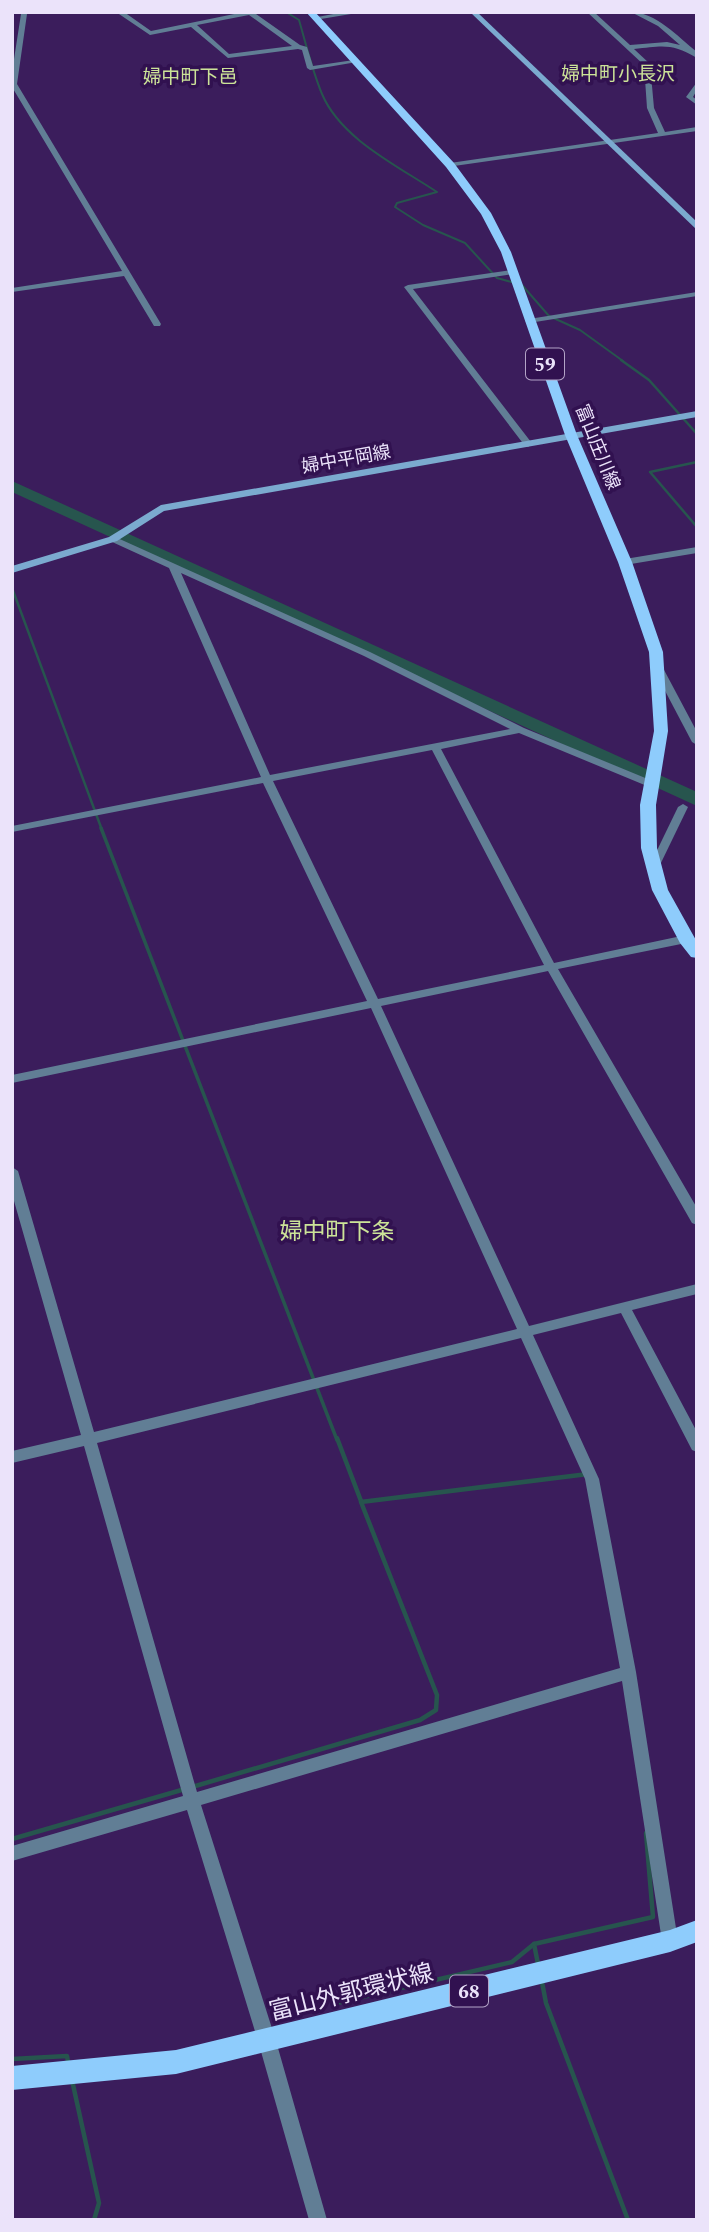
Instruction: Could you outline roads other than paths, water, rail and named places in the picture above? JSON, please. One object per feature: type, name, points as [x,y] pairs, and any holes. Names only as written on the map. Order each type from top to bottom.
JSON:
[{"type":"main road","points":[[473,12],[695,224]]},
{"type":"main road","name":"富山庄川線","points":[[313,15],[450,165],[486,213],[506,253],[528,321],[571,435],[625,562],[656,652],[661,731],[651,778],[647,827],[653,869],[660,890],[686,939],[697,953]]},
{"type":"main road","name":"婦中平岡線","points":[[12,570],[113,539],[161,508],[697,414]]},
{"type":"main road","name":"富山外郭環状線","points":[[12,2077],[176,2062],[670,1941],[697,1931]]},
{"type":"street","points":[[42,12],[23,12],[14,83],[157,324]]},
{"type":"street","points":[[119,12],[150,33],[252,13],[298,47]]},
{"type":"street","points":[[313,15],[360,12]]},
{"type":"street","points":[[590,12],[647,64],[650,116],[662,133]]},
{"type":"street","points":[[634,12],[660,25],[697,57]]},
{"type":"street","points":[[193,25],[228,56],[298,47],[305,48],[310,68],[354,62]]},
{"type":"street","points":[[631,47],[667,44],[685,48],[697,47]]},
{"type":"street","points":[[697,84],[689,97],[697,103]]},
{"type":"street","points":[[450,165],[697,129]]},
{"type":"street","points":[[511,272],[408,287],[528,444]]},
{"type":"street","points":[[12,290],[126,273]]},
{"type":"street","points":[[528,321],[697,294]]},
{"type":"street","points":[[113,539],[367,654],[520,730],[651,778]]},
{"type":"street","points":[[625,562],[697,550]]},
{"type":"street","points":[[174,568],[267,780],[375,1005],[592,1479],[628,1672],[670,1941]]},
{"type":"street","points":[[658,667],[697,742]]},
{"type":"street","points":[[12,829],[520,730]]},
{"type":"street","points":[[435,747],[551,967],[697,1220]]},
{"type":"street","points":[[653,869],[683,807]]},
{"type":"street","points":[[12,1079],[686,939]]},
{"type":"street","points":[[12,1171],[192,1801],[268,2041],[318,2220]]},
{"type":"street","points":[[12,1457],[697,1289]]},
{"type":"street","points":[[624,1307],[697,1446]]},
{"type":"street","points":[[12,1854],[628,1672]]},
{"type":"waterway","points":[[286,12],[299,20],[322,94],[342,125],[372,150],[437,192],[397,203],[395,207],[423,225],[465,243],[497,278],[522,285],[549,316],[580,330],[623,361]]},
{"type":"waterway","points":[[621,360],[649,380],[697,434]]},
{"type":"waterway","points":[[697,462],[650,472],[697,527]]},
{"type":"waterway","points":[[12,486],[697,800]]},
{"type":"waterway","points":[[12,588],[102,830]]},
{"type":"waterway","points":[[101,828],[337,1440]]},
{"type":"waterway","points":[[337,1438],[361,1501]]},
{"type":"waterway","points":[[192,1787],[420,1720],[436,1710],[437,1695],[361,1502],[588,1474]]},
{"type":"waterway","points":[[12,1839],[185,1789]]},
{"type":"waterway","points":[[534,1944],[653,1917],[646,1833]]},
{"type":"waterway","points":[[333,2004],[512,1962],[534,1944]]},
{"type":"waterway","points":[[534,1944],[538,1964]]},
{"type":"waterway","points":[[542,1982],[546,2003],[628,2220]]},
{"type":"waterway","points":[[12,2059],[67,2056],[68,2062]]},
{"type":"waterway","points":[[72,2080],[99,2203],[94,2220]]},
{"type":"district","name":"婦中町小長沢","points":[[618,73]]},
{"type":"district","name":"婦中町下邑","points":[[190,76]]},
{"type":"district","name":"婦中町下条","points":[[337,1231]]}]
